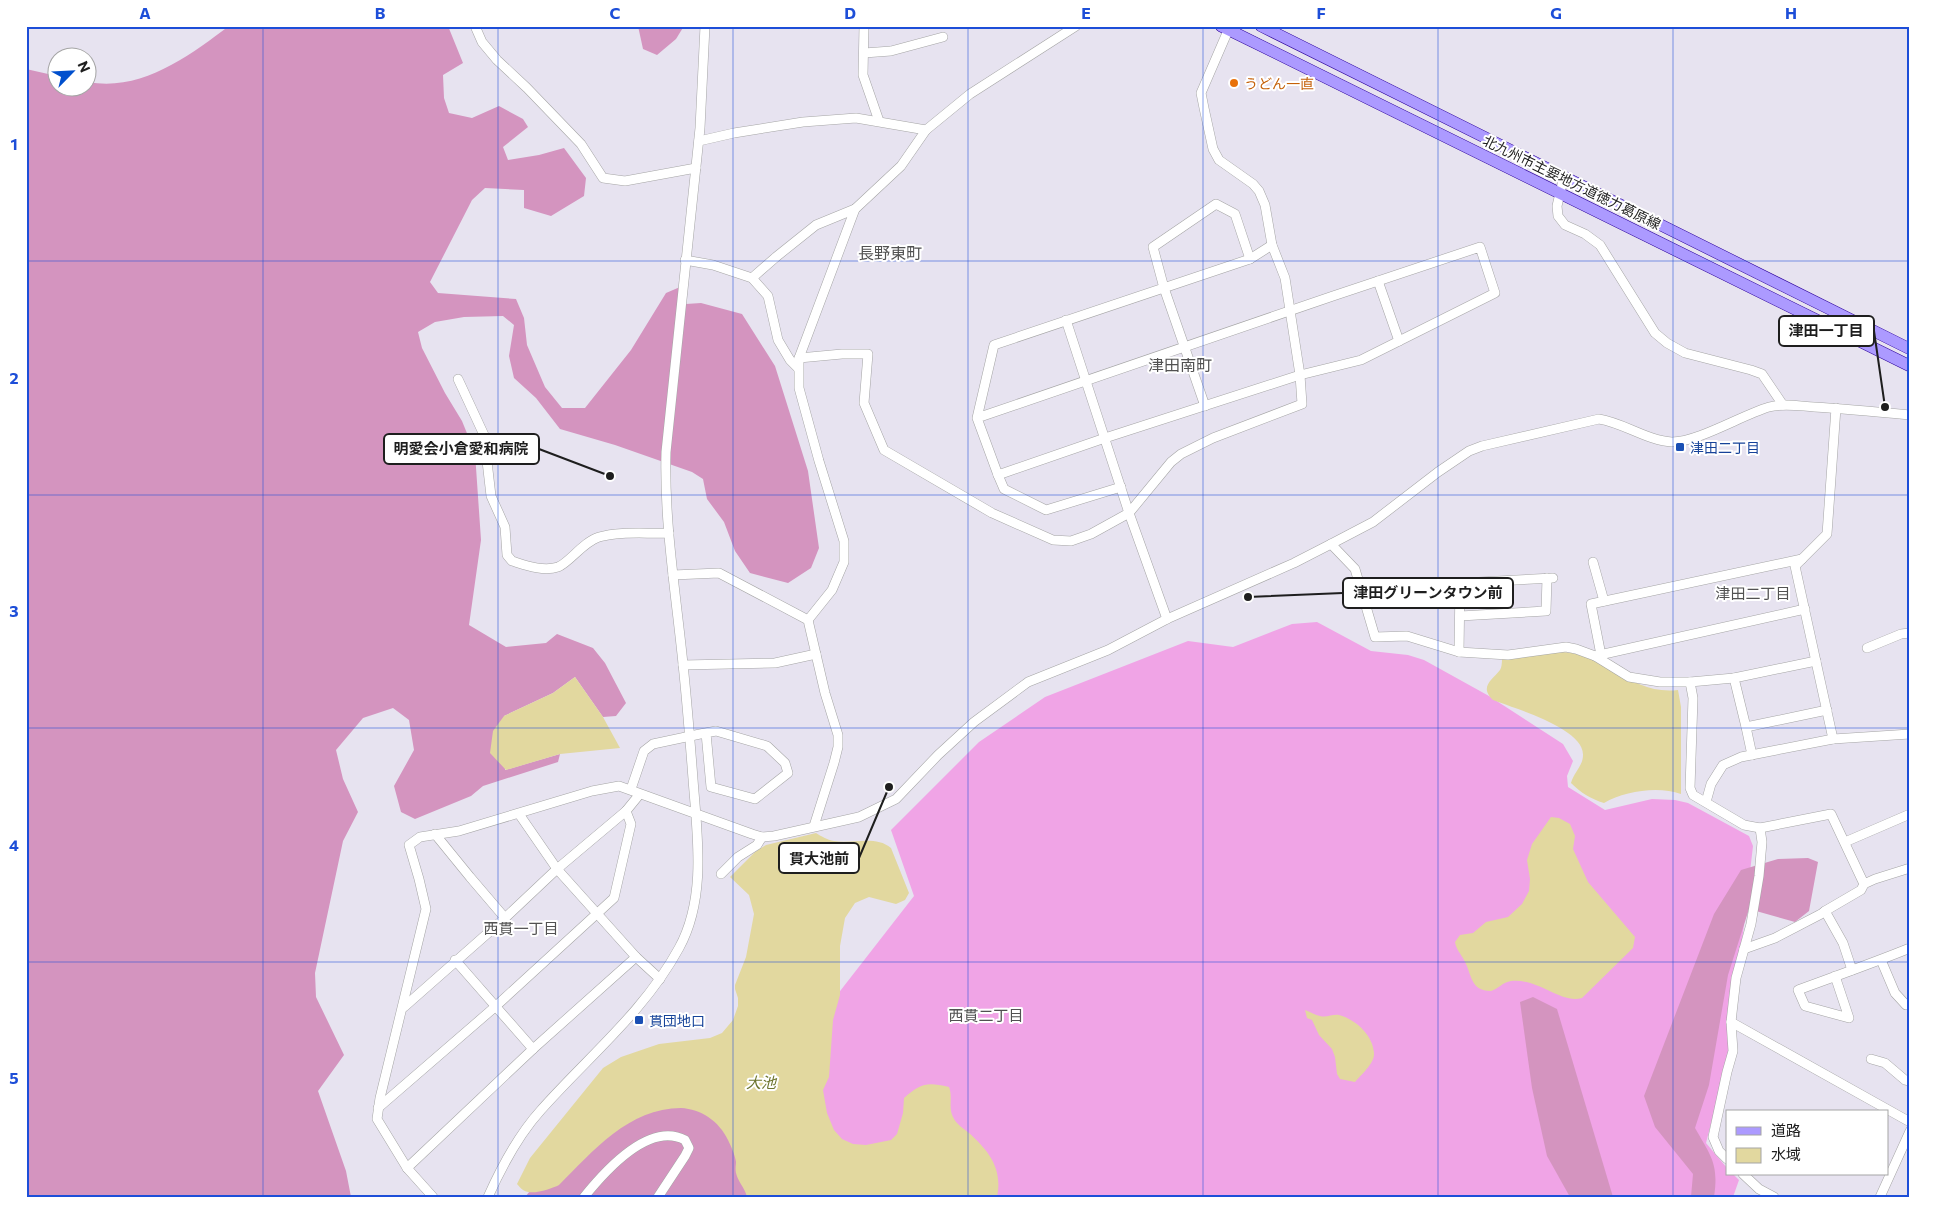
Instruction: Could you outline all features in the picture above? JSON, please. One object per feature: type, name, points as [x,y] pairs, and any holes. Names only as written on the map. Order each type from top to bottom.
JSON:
[{"type":"main road","name":"北九州市主要地方道徳力葛原線","points":[[1261,26],[1910,349]]},
{"type":"main road","name":"北九州市主要地方道徳力葛原線","points":[[1227,28],[1910,366]]},
{"type":"street","points":[[475,26],[482,42],[497,60],[581,144],[603,178],[625,181],[696,168]]},
{"type":"street","points":[[488,1197],[508,1158],[540,1111],[620,1027],[660,979],[680,947],[689,925],[694,902],[698,874],[696,815],[665,479],[666,452],[699,141],[705,26]]},
{"type":"street","points":[[864,26],[863,75],[879,121]]},
{"type":"street","points":[[752,278],[816,225],[855,209],[901,166],[926,130],[970,94],[1076,26]]},
{"type":"street","points":[[799,358],[842,354],[868,354],[864,403],[884,450],[992,513],[1053,540],[1071,541],[1090,534],[1129,513],[1171,462],[1181,454],[1213,438],[1302,404],[1300,375],[1285,278],[1272,245],[1265,205],[1259,191],[1253,184],[1219,160],[1213,149],[1204,108],[1202,93],[1227,28]]},
{"type":"street","points":[[864,53],[891,51],[944,37]]},
{"type":"street","points":[[699,141],[734,133],[803,122],[856,118],[926,130]]},
{"type":"street","points":[[1564,176],[1557,206],[1558,216],[1565,225],[1585,234],[1600,245],[1655,333],[1667,343],[1685,353],[1762,374],[1783,405]]},
{"type":"street","points":[[1205,406],[1164,288],[1153,248],[1216,204],[1235,214],[1250,259]]},
{"type":"street","points":[[808,620],[832,590],[844,562],[844,541],[799,388],[799,358],[855,209]]},
{"type":"street","points":[[1121,487],[1046,510],[1004,489],[977,418],[994,345],[1250,259],[1272,245]]},
{"type":"street","points":[[977,418],[1480,247],[1495,292],[1361,360],[1300,375],[998,475]]},
{"type":"street","points":[[686,260],[713,265],[752,278],[768,296],[778,340],[790,360],[798,368]]},
{"type":"street","points":[[1378,281],[1399,341]]},
{"type":"street","points":[[1066,320],[1129,513],[1167,619]]},
{"type":"street","points":[[458,379],[484,435],[491,496],[505,527],[507,555],[512,561],[539,568],[558,567],[579,549],[598,538],[627,534],[669,534]]},
{"type":"street","points":[[433,1197],[407,1168],[377,1119],[392,1048],[426,909],[409,845],[420,837],[459,831],[592,791],[619,786],[762,837],[859,817],[896,799],[938,755],[974,722],[1028,682],[1108,650],[1167,619],[1261,578],[1331,544],[1373,522],[1438,472],[1469,451],[1482,446],[1599,419],[1611,421],[1662,441],[1674,442],[1704,433],[1768,408],[1783,405],[1910,415]]},
{"type":"street","points":[[1833,739],[1795,566],[1827,534],[1836,408]]},
{"type":"street","points":[[1331,544],[1355,569],[1375,636],[1407,636],[1458,652],[1508,655],[1566,647],[1598,656],[1628,677],[1660,682],[1690,682],[1734,678],[1816,661]]},
{"type":"street","points":[[1598,656],[1591,604],[1802,559]]},
{"type":"street","points":[[1593,562],[1604,602]]},
{"type":"street","points":[[673,575],[719,573],[808,620],[835,725],[838,747],[814,826]]},
{"type":"street","points":[[1417,583],[1460,583],[1550,578],[1546,611],[1460,616]]},
{"type":"street","points":[[1458,652],[1460,583]]},
{"type":"street","points":[[1598,656],[1805,609]]},
{"type":"street","points":[[1867,648],[1901,634],[1910,633]]},
{"type":"street","points":[[683,665],[775,663],[816,654]]},
{"type":"street","points":[[1734,678],[1752,754]]},
{"type":"street","points":[[1690,682],[1693,698],[1690,788],[1693,795],[1744,825],[1760,828],[1832,814],[1864,884]]},
{"type":"street","points":[[1746,728],[1827,710]]},
{"type":"street","points":[[403,1008],[455,960],[505,918],[557,869],[626,811],[635,792],[644,751],[653,744],[690,736],[716,731],[767,746],[785,763],[788,773],[755,799],[711,787],[706,733]]},
{"type":"street","points":[[1706,802],[1711,784],[1723,765],[1741,756],[1833,739],[1910,734]]},
{"type":"street","points":[[378,1108],[496,1006],[614,898],[631,824],[626,811]]},
{"type":"street","points":[[519,814],[557,869],[636,957],[660,979]]},
{"type":"street","points":[[1844,842],[1910,814]]},
{"type":"street","points":[[1726,1158],[1719,1151],[1713,1137],[1733,1051],[1731,1022],[1736,978],[1760,876],[1762,842],[1760,828]]},
{"type":"street","points":[[435,834],[505,918]]},
{"type":"street","points":[[722,874],[738,857],[757,845],[762,837]]},
{"type":"street","points":[[1744,948],[1776,938],[1861,890],[1864,884],[1910,868]]},
{"type":"street","points":[[1825,911],[1843,943],[1852,970]]},
{"type":"street","points":[[1835,976],[1849,1018],[1805,1006],[1798,990],[1835,976],[1881,960],[1910,948]]},
{"type":"street","points":[[407,1168],[533,1049],[636,957]]},
{"type":"street","points":[[455,960],[533,1049]]},
{"type":"street","points":[[1881,960],[1895,993],[1906,1005]]},
{"type":"street","points":[[1731,1022],[1910,1122]]},
{"type":"street","points":[[1871,1059],[1885,1063],[1904,1080],[1910,1080]]},
{"type":"street","points":[[1880,1197],[1910,1132]]},
{"type":"street","points":[[584,1197],[600,1178],[627,1153],[649,1140],[671,1135],[685,1140],[688,1148],[685,1156],[658,1197]]},
{"type":"street","points":[[1745,1176],[1758,1189],[1774,1197]]},
{"type":"shaded area","points":[[229,26],[448,26],[463,63],[443,75],[444,98],[449,113],[472,118],[499,106],[523,119],[528,127],[503,147],[508,160],[539,155],[564,148],[586,178],[584,196],[551,216],[524,208],[524,190],[485,188],[472,200],[430,282],[438,293],[516,299],[524,318],[527,345],[545,387],[562,408],[585,408],[631,350],[666,293],[680,287],[686,304],[701,303],[742,314],[775,366],[808,471],[819,548],[811,568],[788,583],[750,573],[735,551],[724,522],[707,499],[703,479],[692,472],[615,445],[560,429],[536,398],[514,378],[509,356],[514,325],[503,316],[464,317],[435,322],[418,332],[422,348],[462,421],[475,453],[481,540],[469,625],[506,647],[546,643],[557,634],[593,648],[605,663],[626,703],[616,716],[603,717],[575,677],[553,693],[504,716],[505,770],[560,754],[558,762],[483,786],[471,796],[415,819],[401,812],[394,786],[414,750],[409,720],[393,708],[363,718],[336,750],[343,779],[358,812],[343,841],[315,973],[316,997],[344,1055],[318,1091],[346,1171],[351,1197],[26,1197],[26,69],[48,74],[48,98],[98,98],[98,83],[127,82],[145,77],[181,60]]},
{"type":"shaded area","points":[[638,26],[684,26],[676,39],[657,55],[643,49]]},
{"type":"shaded area","points":[[1317,622],[1371,651],[1408,655],[1424,660],[1489,696],[1563,744],[1573,761],[1567,776],[1568,787],[1605,810],[1652,799],[1675,800],[1688,803],[1749,836],[1753,846],[1741,950],[1737,973],[1730,989],[1730,1050],[1706,1143],[1726,1167],[1726,1176],[1735,1176],[1739,1180],[1733,1197],[578,1197],[760,1094],[914,896],[891,830],[979,742],[1045,697],[1188,641],[1233,647],[1292,624]]},
{"type":"shaded area","points":[[1808,858],[1818,862],[1809,911],[1795,922],[1749,909],[1728,975],[1709,1085],[1695,1128],[1714,1168],[1714,1197],[1691,1197],[1693,1174],[1655,1127],[1644,1096],[1714,914],[1741,870],[1778,859]]},
{"type":"shaded area","points":[[1533,997],[1557,1009],[1613,1197],[1570,1197],[1547,1156],[1532,1088],[1520,1002]]},
{"type":"shaded area","points":[[663,1099],[719,1112],[765,1197],[525,1197],[558,1158]]},
{"type":"water","points":[[1561,652],[1591,659],[1646,687],[1661,690],[1678,690],[1681,707],[1681,794],[1662,790],[1642,791],[1622,795],[1604,803],[1590,798],[1571,783],[1582,762],[1583,755],[1580,745],[1572,736],[1546,720],[1493,700],[1489,695],[1487,691],[1488,684],[1501,669],[1502,658]]},
{"type":"water","points":[[575,677],[603,717],[620,748],[560,754],[506,770],[490,753],[493,731],[504,716],[553,693]]},
{"type":"water","points":[[1551,817],[1559,818],[1570,824],[1575,836],[1573,849],[1588,882],[1635,937],[1633,948],[1582,998],[1566,997],[1521,981],[1508,982],[1491,991],[1479,988],[1475,985],[1455,942],[1460,935],[1473,933],[1486,922],[1508,917],[1522,904],[1529,891],[1530,879],[1527,860],[1532,844]]},
{"type":"water","name":"大池","points":[[816,833],[834,841],[871,841],[885,844],[891,848],[909,893],[905,900],[896,904],[869,897],[855,903],[845,918],[840,946],[840,995],[833,1020],[829,1077],[823,1090],[827,1113],[834,1130],[842,1139],[853,1144],[866,1145],[891,1140],[897,1134],[903,1113],[904,1098],[915,1089],[925,1085],[935,1084],[949,1087],[954,1120],[983,1147],[993,1161],[998,1178],[997,1197],[747,1197],[737,1176],[735,1156],[720,1127],[709,1117],[696,1111],[681,1108],[662,1110],[645,1115],[629,1123],[599,1146],[559,1185],[536,1192],[527,1192],[522,1189],[517,1184],[530,1158],[603,1068],[621,1057],[659,1044],[710,1038],[722,1033],[733,1020],[738,1006],[735,985],[746,957],[754,914],[749,895],[730,877],[755,852],[766,845]]},
{"type":"water","points":[[1305,1010],[1316,1015],[1339,1015],[1345,1017],[1357,1024],[1367,1034],[1373,1046],[1374,1057],[1367,1069],[1355,1082],[1340,1079],[1337,1074],[1332,1049],[1319,1035],[1312,1020],[1307,1018]]},
{"type":"place","name":"うどん一直","points":[[1234,83]]},
{"type":"place","name":"津田一丁目","points":[[1885,407]]},
{"type":"place","name":"津田二丁目","points":[[1680,447]]},
{"type":"place","name":"明愛会小倉愛和病院","points":[[610,476]]},
{"type":"place","name":"津田グリーンタウン前","points":[[1248,597]]},
{"type":"place","name":"貫大池前","points":[[889,787]]},
{"type":"place","name":"貫団地口","points":[[639,1020]]},
{"type":"district","name":"長野東町","points":[[890,252]]},
{"type":"district","name":"津田南町","points":[[1180,364]]},
{"type":"district","name":"津田二丁目","points":[[1753,593]]},
{"type":"district","name":"西貫一丁目","points":[[521,928]]},
{"type":"district","name":"西貫二丁目","points":[[986,1015]]}]
